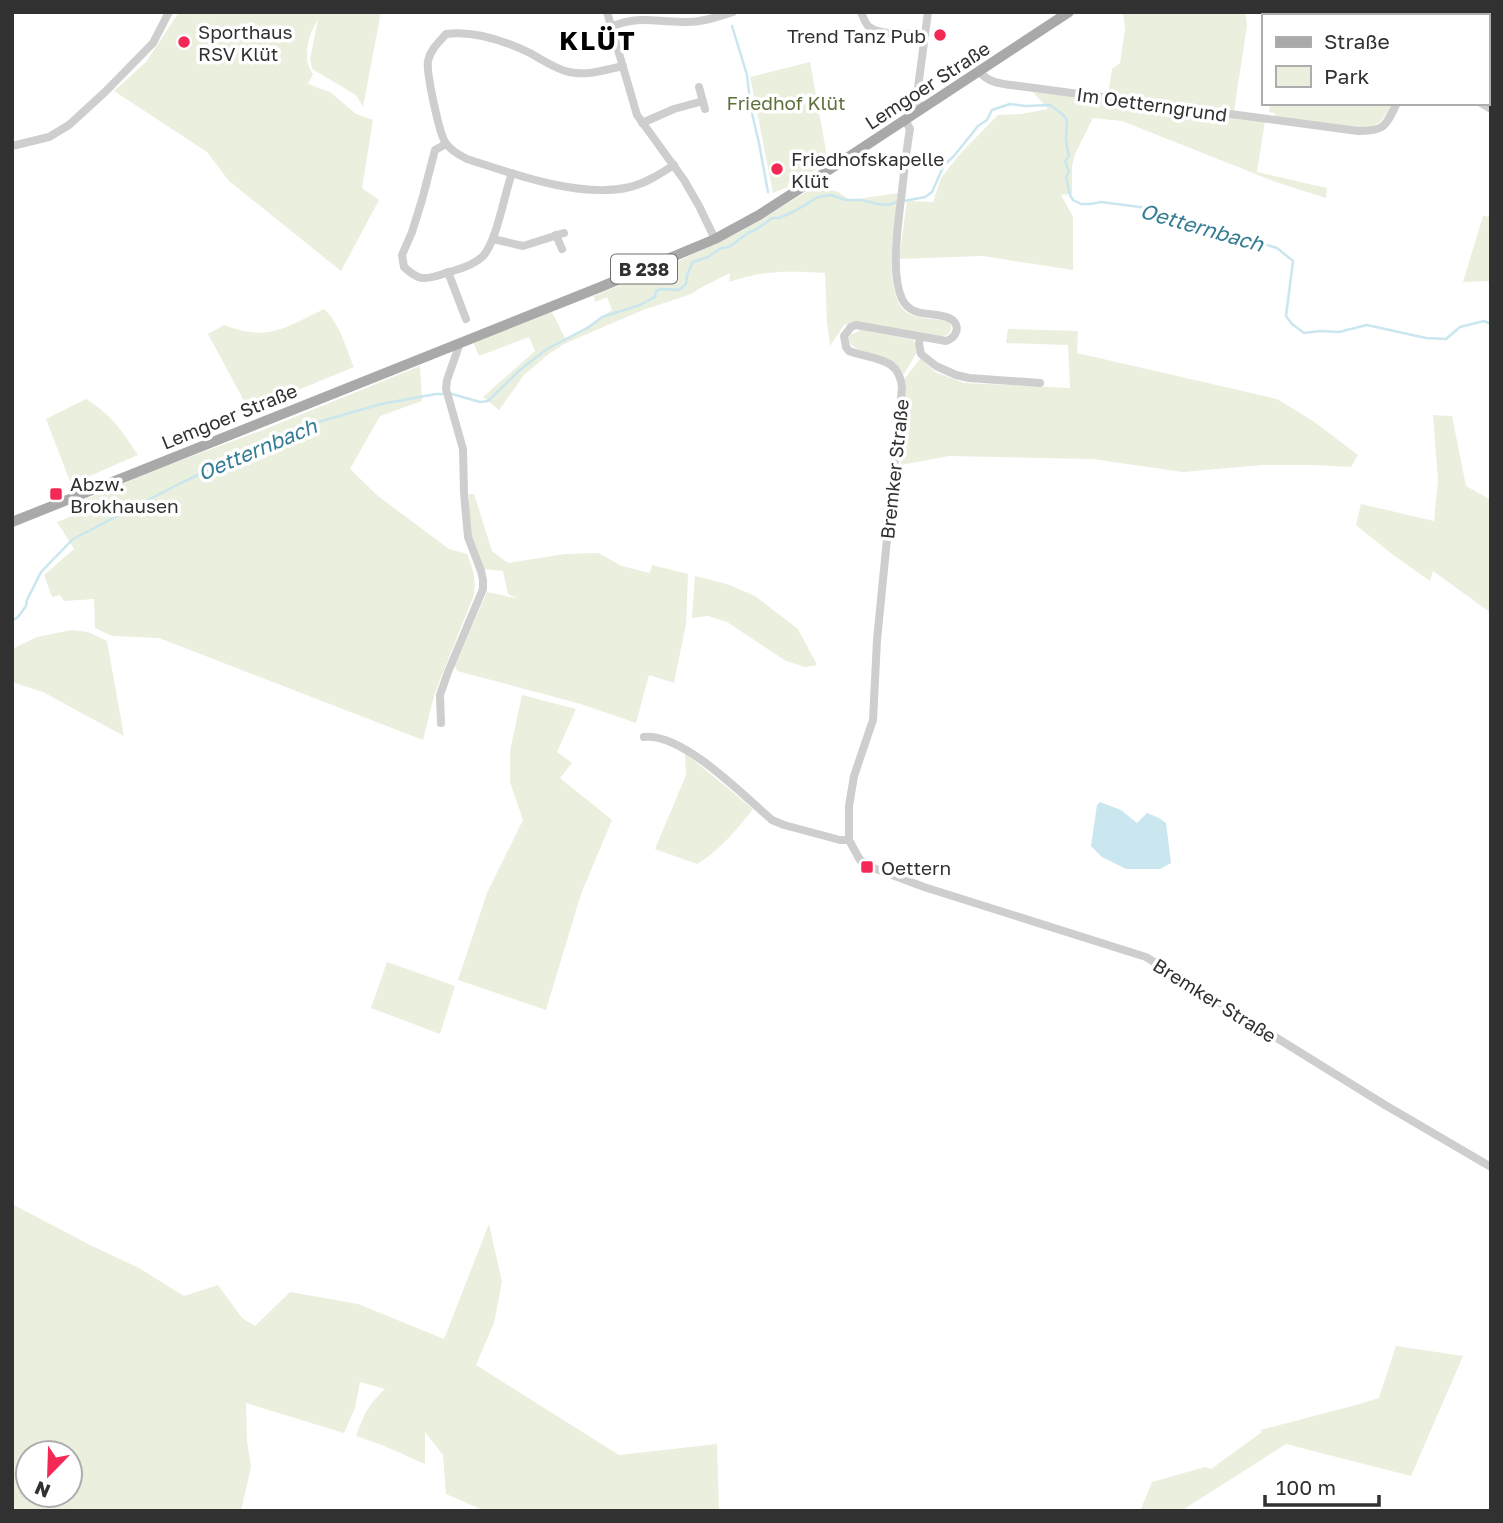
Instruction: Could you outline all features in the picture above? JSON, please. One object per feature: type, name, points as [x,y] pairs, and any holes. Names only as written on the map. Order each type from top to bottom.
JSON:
[{"type":"main road","name":"Lemgoer Straße","points":[[12,522],[715,239],[768,209],[1069,12]]},
{"type":"street","points":[[12,146],[49,137],[69,125],[153,43],[169,12]]},
{"type":"street","points":[[607,12],[637,115],[692,193],[715,239]]},
{"type":"street","points":[[610,27],[634,19],[693,22],[733,12]]},
{"type":"street","points":[[861,12],[865,22],[874,30],[925,34]]},
{"type":"street","points":[[922,109],[917,95],[928,12]]},
{"type":"street","points":[[623,66],[584,74],[568,72],[509,44],[467,33],[446,34],[437,44],[428,63],[428,75],[446,144],[467,159],[551,183],[605,190],[643,183],[674,166]]},
{"type":"street","name":"Im Oetterngrund","points":[[980,72],[993,82],[1357,131],[1380,129],[1396,105]]},
{"type":"street","points":[[642,124],[674,109],[704,105],[699,87]]},
{"type":"street","name":"Bremker Straße","points":[[905,120],[910,129],[900,205],[897,272],[902,298],[912,310],[950,318],[957,328],[955,336],[948,341],[856,326],[851,327],[844,336],[849,351],[894,367],[901,379],[902,388],[877,640],[873,720],[854,776],[849,806],[849,840],[860,860],[871,867],[924,887],[1146,957],[1385,1105],[1491,1167]]},
{"type":"street","points":[[446,144],[435,150],[412,232],[402,255],[404,267],[422,279],[470,264],[481,257],[493,239],[512,173]]},
{"type":"street","points":[[493,239],[523,246],[560,234],[562,249]]},
{"type":"street","points":[[448,272],[466,319]]},
{"type":"street","points":[[920,337],[921,354],[936,366],[956,375],[969,379],[1040,383]]},
{"type":"street","points":[[441,723],[440,695],[483,589],[481,571],[468,537],[463,449],[446,389],[446,380],[460,343]]},
{"type":"street","points":[[644,737],[651,736],[685,749],[772,820],[840,840],[849,840]]},
{"type":"green space","points":[[179,12],[381,12],[363,107],[356,95],[312,69],[310,59],[318,19],[308,46],[307,61],[313,74],[308,84],[330,92],[356,114],[373,120],[362,188],[379,200],[341,271],[229,181],[207,152],[114,91],[146,62]]},
{"type":"green space","points":[[1123,12],[1245,12],[1247,25],[1234,111],[1108,95],[1112,69],[1120,63],[1125,30]]},
{"type":"green space","name":"Friedhof Klüt","points":[[810,62],[828,162],[792,185],[791,182],[788,183],[788,187],[773,193],[750,77]]},
{"type":"green space","points":[[1033,92],[1265,121],[1257,172],[1327,188],[1326,198],[1276,182],[1122,121],[1093,118],[1075,154],[1072,194],[1061,195],[1073,217],[1073,270],[983,256],[899,259],[907,201],[933,202],[941,178],[998,115],[1048,109]]},
{"type":"green space","points":[[1270,105],[1393,105],[1380,122],[1370,128],[1275,117],[1275,113],[1269,112]]},
{"type":"green space","points":[[816,186],[838,192],[850,200],[899,193],[892,258],[895,293],[901,306],[910,314],[948,321],[951,328],[949,334],[942,337],[860,322],[844,325],[830,346],[825,273],[777,272],[729,282],[730,273],[691,294],[643,310],[566,343],[524,375],[499,410],[483,397],[535,351],[529,337],[479,356],[473,342],[552,312],[566,340],[612,310],[607,297],[595,302],[594,296],[740,232]]},
{"type":"green space","points":[[1483,216],[1491,217],[1491,281],[1463,282]]},
{"type":"green space","points":[[324,309],[339,329],[354,367],[249,410],[208,334],[224,325],[253,332],[276,330]]},
{"type":"green space","points":[[1008,329],[1078,331],[1077,353],[1277,399],[1313,421],[1358,455],[1351,467],[1263,465],[1183,472],[1093,459],[949,456],[901,465],[905,378],[921,358],[935,372],[964,383],[1070,388],[1068,345],[1006,343]]},
{"type":"green space","points":[[861,330],[914,340],[917,352],[904,374],[891,361],[852,346],[848,340],[850,335]]},
{"type":"green space","points":[[420,366],[422,401],[380,416],[350,469],[378,496],[449,549],[467,554],[472,569],[474,595],[434,696],[423,740],[159,638],[112,636],[95,628],[94,599],[64,601],[60,595],[52,597],[44,575],[74,549],[57,522],[82,512],[84,500]]},
{"type":"green space","points":[[86,399],[110,418],[138,455],[71,484],[46,419]]},
{"type":"green space","points":[[1433,415],[1452,416],[1466,486],[1491,500],[1491,613],[1433,571],[1430,581],[1356,525],[1361,504],[1434,521],[1438,480]]},
{"type":"green space","points":[[469,494],[474,494],[492,551],[508,563],[565,554],[598,553],[622,566],[650,573],[652,565],[688,574],[686,624],[674,683],[649,675],[636,723],[581,704],[457,671],[455,665],[487,592],[519,599],[508,594],[503,571],[484,569],[470,542]]},
{"type":"green space","points":[[695,576],[727,584],[755,596],[798,629],[817,665],[805,667],[786,661],[727,622],[708,616],[692,618]]},
{"type":"green space","points":[[71,630],[88,632],[107,641],[124,736],[43,692],[12,682],[12,649],[37,637]]},
{"type":"green space","points":[[522,695],[576,709],[557,752],[572,763],[560,778],[612,820],[581,894],[546,1010],[458,980],[487,893],[523,820],[510,782],[510,751]]},
{"type":"green space","points":[[685,753],[753,809],[720,847],[697,864],[655,849],[686,775]]},
{"type":"green space","points":[[387,962],[455,986],[440,1034],[371,1008]]},
{"type":"green space","points":[[12,1204],[139,1268],[184,1296],[218,1285],[242,1318],[255,1326],[290,1292],[358,1304],[444,1339],[489,1224],[502,1282],[494,1323],[476,1365],[619,1455],[717,1444],[719,1511],[485,1511],[446,1494],[443,1455],[425,1432],[425,1464],[356,1436],[367,1410],[385,1389],[360,1382],[355,1408],[344,1433],[246,1403],[251,1467],[241,1511],[12,1511]]},
{"type":"green space","points":[[1396,1346],[1463,1356],[1411,1476],[1286,1444],[1181,1511],[1140,1511],[1152,1482],[1205,1467],[1211,1469],[1262,1432],[1260,1430],[1379,1398]]},
{"type":"water","points":[[1100,802],[1121,810],[1137,823],[1147,813],[1166,823],[1171,863],[1160,869],[1126,869],[1102,857],[1091,846],[1097,805]]},
{"type":"waterway","points":[[732,26],[747,75],[768,192]]},
{"type":"waterway","name":"Oetternbach","points":[[904,201],[925,197],[932,192],[944,165],[978,126],[987,120],[992,110],[1010,104],[1050,105],[1064,116],[1067,122],[1069,156],[1065,161],[1069,172],[1066,177],[1073,200],[1081,204],[1101,202],[1148,208],[1277,248],[1293,261],[1286,316],[1304,333],[1339,332],[1367,325],[1426,338],[1446,339],[1460,327],[1484,321],[1491,324]]},
{"type":"waterway","name":"Oetternbach","points":[[12,621],[26,606],[41,572],[73,539],[294,429],[381,404],[436,394],[452,394],[480,402],[488,401],[521,369],[547,349],[589,327],[602,317],[640,305],[655,297],[656,291],[679,290],[686,284],[693,262],[708,257],[721,248],[729,247],[772,218],[795,211],[818,197],[831,195],[878,204],[897,202]]},
{"type":"place","name":"Trend Tanz Pub","points":[[940,35]]},
{"type":"place","name":"Sporthaus RSV Klüt","points":[[184,42]]},
{"type":"place","name":"Friedhofskapelle Klüt","points":[[777,169]]},
{"type":"place","name":"Abzw. Brokhausen","points":[[56,494]]},
{"type":"place","name":"Oettern","points":[[867,867]]},
{"type":"district","name":"KLÜT","points":[[598,40]]}]
